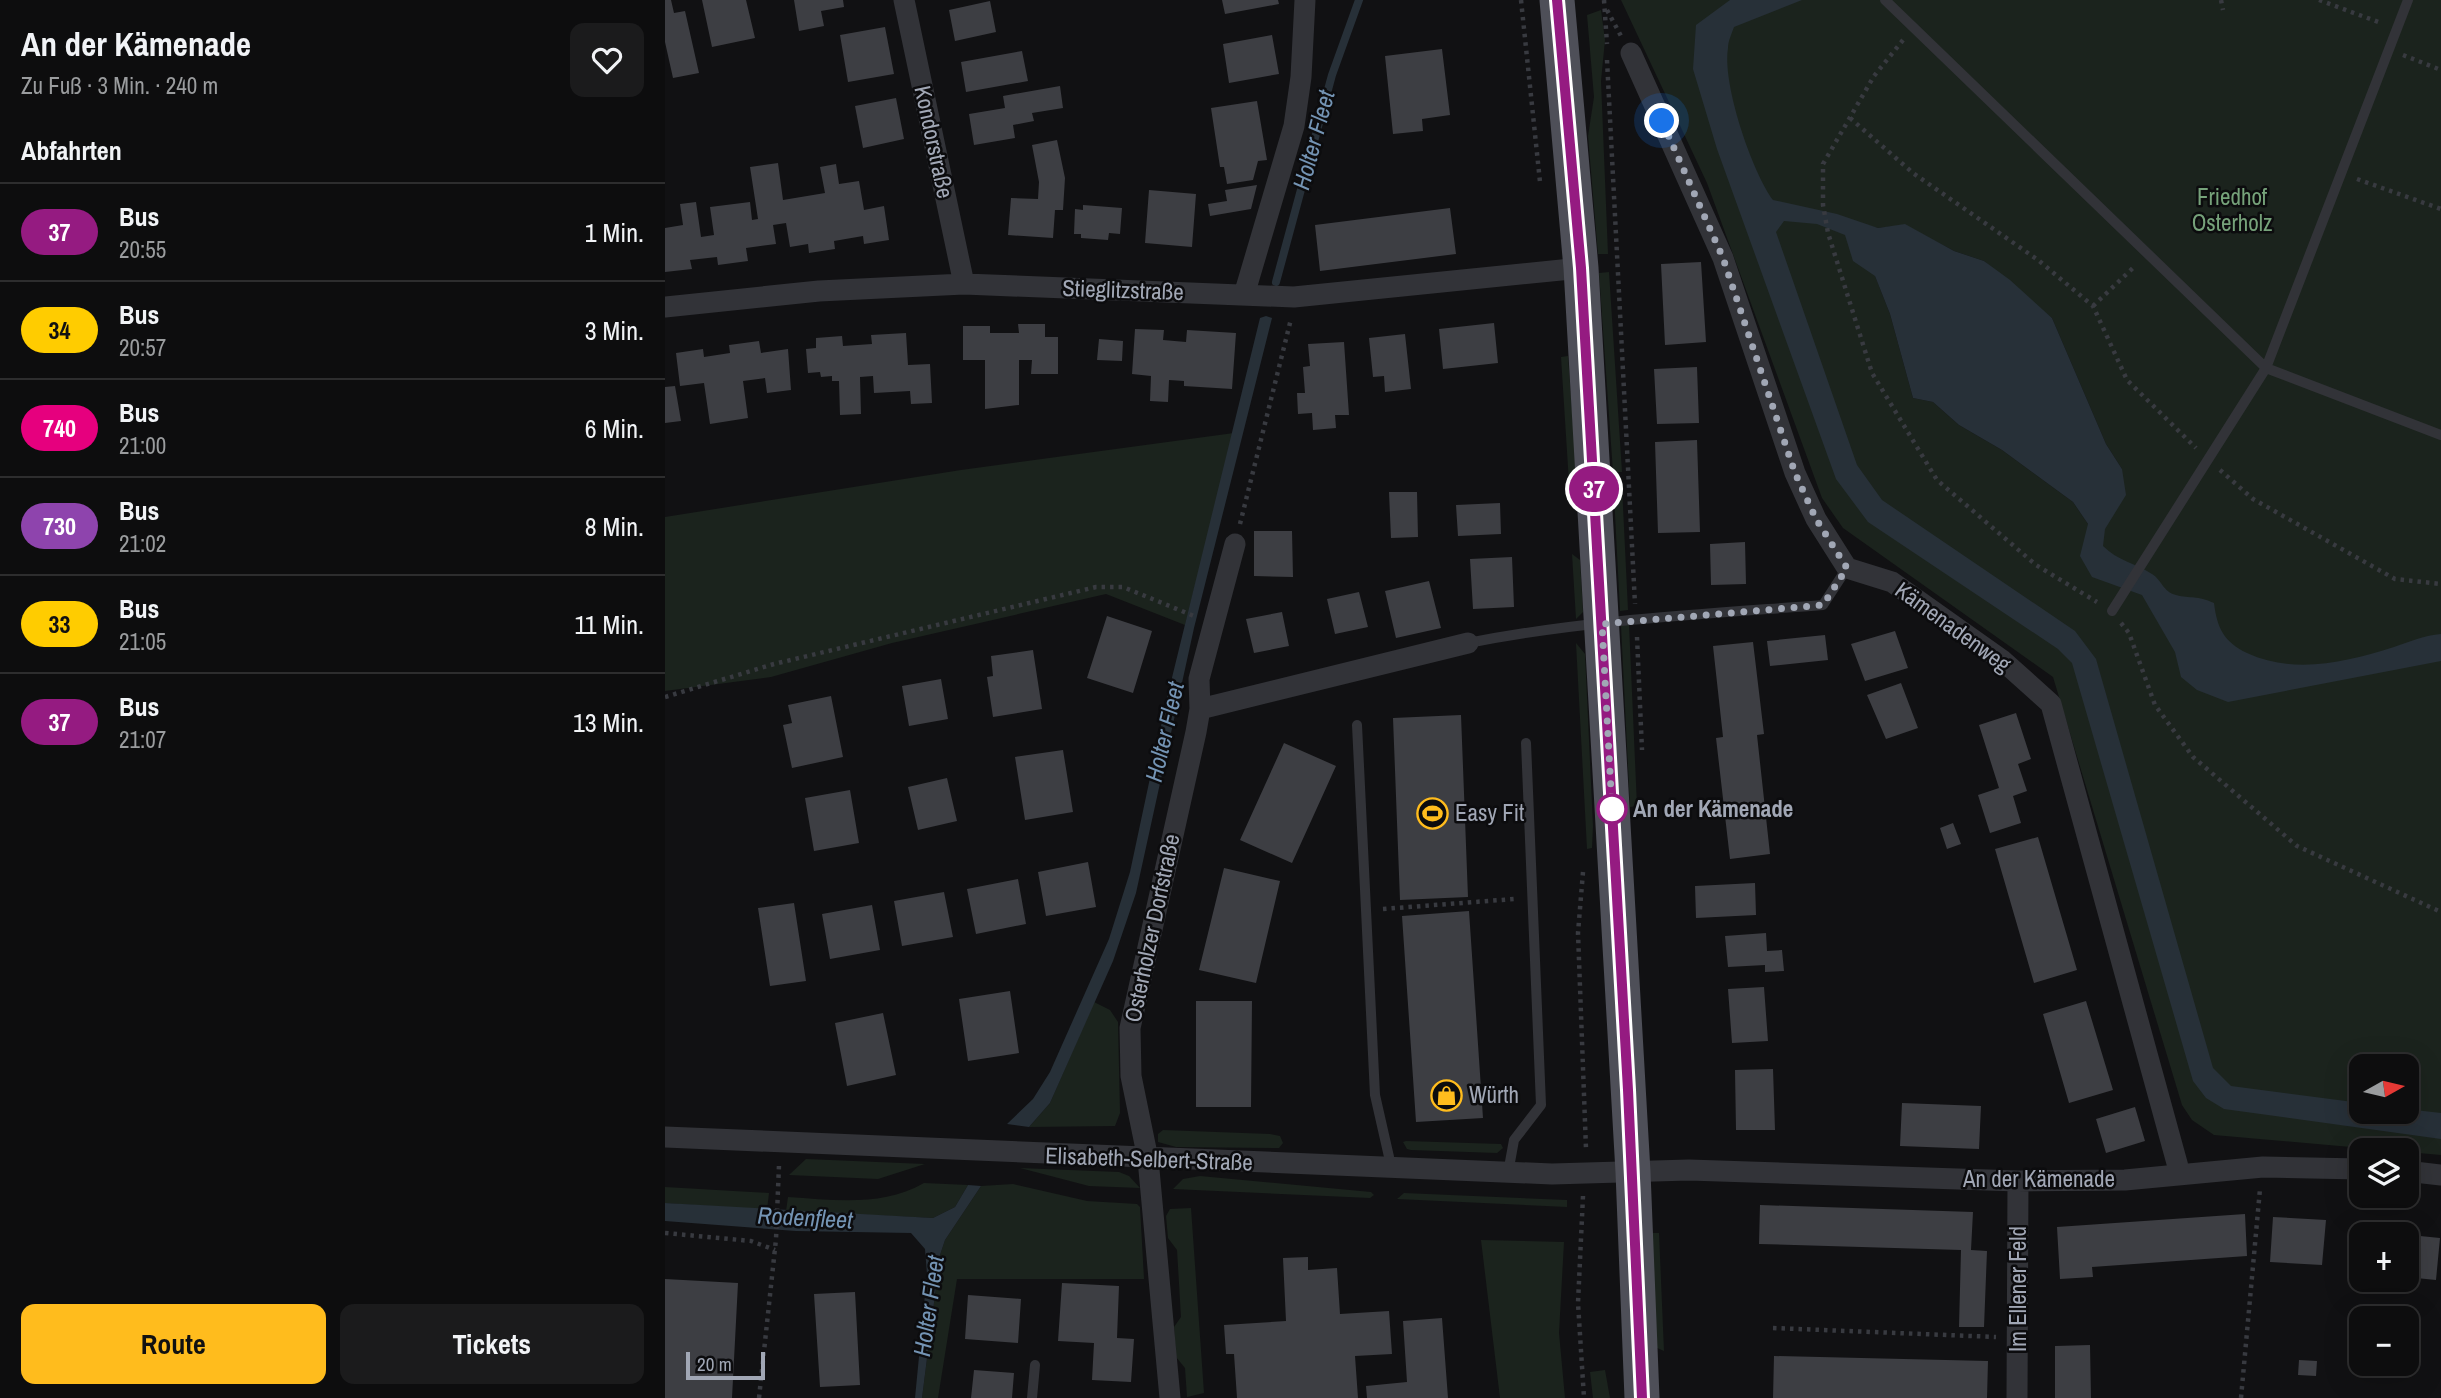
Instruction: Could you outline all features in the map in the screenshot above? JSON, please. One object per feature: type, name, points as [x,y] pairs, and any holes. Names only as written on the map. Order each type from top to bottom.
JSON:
[{"type":"main road","points":[[1557,0],[1581,268],[1633,1172],[1642,1398]]},
{"type":"street","name":"Kondorstraße","points":[[904,0],[964,284]]},
{"type":"street","points":[[1244,295],[1294,126],[1301,77],[1305,0]]},
{"type":"street","points":[[1631,53],[1723,258],[1795,473],[1816,519],[1847,568]]},
{"type":"street","name":"Stieglitzstraße","points":[[665,307],[819,291],[964,284],[1294,297],[1581,268]]},
{"type":"street","name":"Osterholzer Dorfstraße","points":[[1170,1398],[1147,1159],[1131,1076],[1130,1028],[1200,709],[1199,679],[1235,544]]},
{"type":"street","name":"Kämenadenweg","points":[[1847,568],[1892,582],[2002,660],[2051,704],[2181,1174]]},
{"type":"street","points":[[1200,709],[1468,643]]},
{"type":"street","name":"Elisabeth-Selbert-Straße","points":[[665,1137],[1392,1170],[1633,1172]]},
{"type":"street","name":"An der Kämenade","points":[[1633,1172],[1689,1170],[2018,1181],[2125,1180],[2263,1167],[2349,1169]]},
{"type":"street","points":[[2419,1172],[2441,1175]]},
{"type":"street","name":"Im Ellener Feld","points":[[2017,1398],[2018,1181]]},
{"type":"lane","points":[[1885,0],[2266,369],[2441,435]]},
{"type":"lane","points":[[2112,611],[2266,369],[2408,0]]},
{"type":"lane","points":[[1468,643],[1518,633],[1636,620],[1823,605],[1847,568]]},
{"type":"lane","points":[[1357,725],[1375,1095],[1392,1170]]},
{"type":"lane","points":[[1508,1173],[1514,1140],[1541,1105],[1526,743]]},
{"type":"lane","points":[[1032,1398],[1035,1365]]},
{"type":"path","points":[[1521,0],[1541,190]]},
{"type":"path","points":[[2221,0],[2223,10]]},
{"type":"path","points":[[2319,0],[2371,20]]},
{"type":"path","points":[[1605,3],[1631,53]]},
{"type":"path","points":[[1605,3],[1607,102],[1642,757]]},
{"type":"path","points":[[1913,28],[1874,75],[1823,164],[1823,205],[1828,233],[1872,373],[1937,480],[2036,565],[2112,611],[2129,633],[2155,705],[2193,757],[2297,846],[2441,912]]},
{"type":"path","points":[[2389,50],[2441,70]]},
{"type":"path","points":[[1850,118],[1913,173],[2038,260],[2093,306],[2127,380],[2208,460],[2253,499],[2318,539],[2395,579],[2441,584]]},
{"type":"path","points":[[2343,174],[2441,209]]},
{"type":"path","points":[[2093,306],[2146,255]]},
{"type":"path","points":[[1235,544],[1294,297]]},
{"type":"path","points":[[665,697],[787,661],[1096,587],[1123,587],[1181,608]]},
{"type":"path","points":[[1583,859],[1578,933],[1587,1125],[1578,1256],[1584,1398]]},
{"type":"path","points":[[1366,911],[1532,898]]},
{"type":"path","points":[[759,1398],[776,1239],[781,1143]]},
{"type":"path","points":[[2241,1398],[2263,1167]]},
{"type":"path","points":[[665,1233],[751,1241],[775,1250]]},
{"type":"path","points":[[1773,1328],[2018,1337]]},
{"type":"green space","name":"Friedhof Osterholz","points":[[1621,0],[2441,0],[2441,1155],[2419,1153],[2419,1138],[2349,1138],[2349,1147],[2214,1135],[2192,1120],[2182,1105],[2053,677],[1843,528],[1822,498],[1707,183]],"holes":[[[1854,222],[1878,228],[1905,225],[1954,251],[1984,261],[2052,318],[2106,444],[2122,469],[2088,524],[2073,502],[2002,450],[1959,425],[1933,402],[1913,398],[1890,314]]]},
{"type":"green space","points":[[1601,10],[1605,40],[1601,81],[1608,254],[1598,254],[1588,136],[1594,97],[1587,15]]},
{"type":"green space","points":[[1609,272],[1622,472],[1613,472],[1599,273]]},
{"type":"green space","points":[[1568,356],[1577,479],[1569,483],[1561,357]]},
{"type":"green space","points":[[1234,433],[1185,625],[1106,594],[892,643],[771,677],[665,691],[665,517],[961,470]]},
{"type":"green space","points":[[1622,486],[1628,610],[1620,611],[1614,495]]},
{"type":"green space","points":[[1572,554],[1580,560],[1583,612],[1576,619]]},
{"type":"green space","points":[[1629,624],[1637,806],[1630,807],[1621,626]]},
{"type":"green space","points":[[1576,643],[1585,654],[1593,826],[1592,848],[1587,849]]},
{"type":"green space","points":[[1094,1002],[1110,1010],[1118,1022],[1120,1113],[1115,1126],[1029,1127],[1050,1103]]},
{"type":"green space","points":[[1163,1130],[1270,1134],[1280,1136],[1283,1143],[1279,1148],[1176,1147],[1158,1142],[1158,1134]]},
{"type":"green space","points":[[1403,1142],[1501,1144],[1503,1148],[1497,1153],[1411,1150],[1407,1149]]},
{"type":"green space","points":[[806,1159],[925,1164],[878,1179],[789,1175]]},
{"type":"green space","points":[[1020,1168],[1119,1172],[1129,1176],[1140,1188],[1089,1186]]},
{"type":"green space","points":[[1200,1176],[1371,1192],[1374,1195],[1370,1198],[1173,1189],[1183,1179]]},
{"type":"green space","points":[[924,1183],[968,1185],[955,1207],[933,1218],[786,1211],[788,1197],[875,1199],[908,1191]]},
{"type":"green space","points":[[1013,1184],[1087,1201],[1137,1204],[1140,1207],[1144,1279],[957,1279],[938,1398],[922,1398],[940,1255],[945,1240],[981,1186]]},
{"type":"green space","points":[[665,1187],[769,1193],[767,1210],[665,1203]]},
{"type":"green space","points":[[1404,1193],[1567,1200],[1567,1207],[1397,1199]]},
{"type":"green space","points":[[1191,1208],[1204,1393],[1187,1397],[1185,1368],[1176,1357],[1174,1327],[1181,1317],[1177,1250],[1168,1238],[1166,1216],[1170,1209]]},
{"type":"green space","points":[[1650,1233],[1659,1233],[1664,1351],[1655,1347]]},
{"type":"green space","points":[[1481,1240],[1564,1242],[1559,1333],[1565,1398],[1500,1398]]},
{"type":"green space","points":[[1605,1370],[1610,1398],[1593,1398],[1590,1372]]},
{"type":"water","points":[[1730,0],[1802,0],[1734,27],[1728,45],[1727,64],[1740,127],[1756,169],[1773,200],[1837,214],[1878,228],[1905,224],[1954,251],[1984,261],[2010,280],[2052,318],[2106,444],[2122,469],[2126,495],[2105,529],[2103,546],[2152,574],[2172,593],[2214,603],[2217,620],[2227,639],[2239,649],[2265,660],[2302,665],[2321,664],[2441,634],[2441,661],[2228,702],[2197,690],[2181,677],[2175,652],[2142,595],[2092,577],[2080,556],[2088,524],[2073,502],[2002,450],[1959,425],[1933,402],[1913,398],[1890,314],[1875,276],[1853,261],[1845,235],[1817,224],[1784,221],[1776,232],[1857,465],[1882,500],[2075,631],[2096,659],[2213,1068],[2231,1086],[2349,1101],[2349,1124],[2419,1124],[2419,1110],[2441,1113],[2441,1139],[2224,1109],[2206,1098],[2193,1081],[2072,663],[2058,649],[1868,522],[1836,479],[1717,149],[1693,69],[1696,25]]},
{"type":"water","points":[[1260,318],[1272,318],[1194,628],[1136,893],[1113,961],[1050,1103],[1029,1127],[1007,1124],[1033,1099],[1050,1072],[1109,939],[1130,872],[1167,698]]},
{"type":"water","name":"Rodenfleet","points":[[968,1185],[981,1186],[945,1240],[940,1255],[922,1398],[915,1398],[927,1274],[925,1249],[911,1233],[796,1231],[665,1221],[665,1203],[933,1218],[955,1207]]},
{"type":"building","points":[[665,0],[671,0],[674,13],[685,11],[699,73],[673,78],[665,42]]},
{"type":"building","points":[[702,0],[746,0],[755,38],[712,47]]},
{"type":"building","points":[[794,0],[843,0],[844,7],[821,11],[824,26],[799,31]]},
{"type":"building","points":[[1222,0],[1278,0],[1279,4],[1225,14]]},
{"type":"building","points":[[990,1],[996,32],[955,41],[949,10]]},
{"type":"building","points":[[885,27],[894,74],[848,82],[840,35]]},
{"type":"building","points":[[1272,35],[1279,74],[1229,83],[1223,44]]},
{"type":"building","points":[[1442,49],[1450,115],[1422,119],[1423,131],[1393,134],[1385,56]]},
{"type":"building","points":[[1022,51],[1028,81],[966,92],[961,62]]},
{"type":"building","points":[[1060,86],[1063,108],[1032,113],[1034,121],[1013,125],[1015,138],[974,145],[969,114],[1005,108],[1003,96]]},
{"type":"building","points":[[896,98],[904,139],[863,148],[855,106]]},
{"type":"building","points":[[1257,101],[1267,160],[1258,161],[1253,180],[1227,184],[1224,167],[1220,167],[1211,108]]},
{"type":"building","points":[[1057,140],[1065,178],[1063,210],[1055,210],[1053,238],[1008,235],[1011,198],[1038,199],[1039,182],[1032,145]]},
{"type":"building","points":[[778,163],[783,200],[825,193],[820,167],[836,164],[839,184],[859,181],[864,210],[884,206],[889,240],[864,244],[863,236],[834,241],[835,249],[809,253],[808,244],[790,247],[786,223],[773,225],[776,244],[746,248],[748,261],[718,265],[717,257],[690,260],[692,269],[665,272],[665,228],[683,225],[680,204],[696,202],[701,237],[714,235],[710,207],[750,202],[752,220],[758,219],[750,167]]},
{"type":"building","points":[[1257,185],[1251,209],[1210,216],[1208,204],[1227,201],[1225,190]]},
{"type":"building","points":[[1149,190],[1196,194],[1192,247],[1145,243]]},
{"type":"building","points":[[1083,205],[1122,208],[1120,234],[1109,233],[1108,240],[1081,238],[1081,234],[1074,234],[1075,209],[1083,210]]},
{"type":"building","points":[[1450,208],[1456,254],[1320,271],[1315,225]]},
{"type":"building","points":[[1701,262],[1706,342],[1665,345],[1661,264]]},
{"type":"building","points":[[1494,323],[1498,363],[1443,369],[1439,329]]},
{"type":"building","points":[[1018,324],[1045,324],[1045,337],[1058,337],[1058,374],[1031,374],[1032,360],[1019,360],[1019,405],[985,409],[985,360],[963,360],[963,326],[990,326],[990,333],[1019,333]]},
{"type":"building","points":[[1135,329],[1164,330],[1163,340],[1186,342],[1187,330],[1236,333],[1232,389],[1184,386],[1184,381],[1169,380],[1168,402],[1150,401],[1151,376],[1132,374]]},
{"type":"building","points":[[906,333],[908,365],[930,364],[932,403],[911,404],[910,391],[874,393],[873,376],[860,377],[861,414],[840,415],[839,381],[832,381],[832,376],[821,377],[820,372],[808,373],[806,349],[816,348],[816,338],[842,336],[843,346],[872,344],[871,335]]},
{"type":"building","points":[[1405,334],[1411,389],[1385,392],[1384,376],[1373,377],[1369,338]]},
{"type":"building","points":[[1099,339],[1123,341],[1122,361],[1097,360]]},
{"type":"building","points":[[759,341],[761,353],[788,349],[791,390],[767,393],[765,378],[743,381],[748,418],[710,424],[704,383],[680,386],[676,353],[703,349],[704,357],[730,353],[729,345]]},
{"type":"building","points":[[1344,342],[1349,415],[1335,415],[1336,428],[1313,430],[1312,413],[1298,414],[1297,393],[1305,393],[1303,367],[1310,366],[1308,344]]},
{"type":"building","points":[[1697,367],[1699,423],[1657,424],[1654,369]]},
{"type":"building","points":[[675,386],[681,421],[665,423],[665,387]]},
{"type":"building","points":[[1697,440],[1700,532],[1658,533],[1655,442]]},
{"type":"building","points":[[1389,492],[1417,492],[1418,537],[1391,538]]},
{"type":"building","points":[[1500,503],[1501,534],[1458,536],[1456,505]]},
{"type":"building","points":[[1254,531],[1292,531],[1293,577],[1254,576]]},
{"type":"building","points":[[1745,542],[1746,584],[1711,585],[1710,544]]},
{"type":"building","points":[[1512,557],[1514,607],[1473,609],[1470,559]]},
{"type":"building","points":[[1429,581],[1441,628],[1396,638],[1385,591]]},
{"type":"building","points":[[1359,592],[1368,627],[1335,634],[1327,599]]},
{"type":"building","points":[[1282,612],[1289,646],[1254,653],[1246,619]]},
{"type":"building","points":[[1107,616],[1152,631],[1133,693],[1087,678]]},
{"type":"building","points":[[1895,631],[1908,668],[1865,681],[1851,644]]},
{"type":"building","points":[[1825,635],[1828,660],[1770,666],[1767,641]]},
{"type":"building","points":[[1753,642],[1764,734],[1757,735],[1770,854],[1730,859],[1716,738],[1723,737],[1713,646]]},
{"type":"building","points":[[1033,650],[1042,709],[993,717],[987,677],[993,676],[991,656]]},
{"type":"building","points":[[941,679],[948,719],[909,726],[902,686]]},
{"type":"building","points":[[1901,683],[1918,728],[1886,739],[1867,695]]},
{"type":"building","points":[[831,696],[843,757],[792,768],[783,725],[792,723],[788,705]]},
{"type":"building","points":[[2016,713],[2031,759],[2018,764],[2027,791],[2013,796],[2021,823],[1990,833],[1978,795],[1999,788],[1979,725]]},
{"type":"building","points":[[1461,715],[1468,897],[1400,900],[1393,718]]},
{"type":"building","points":[[1284,743],[1336,766],[1292,863],[1240,840]]},
{"type":"building","points":[[1063,750],[1073,812],[1025,820],[1015,757]]},
{"type":"building","points":[[947,778],[957,821],[918,830],[908,787]]},
{"type":"building","points":[[850,790],[859,843],[814,851],[805,798]]},
{"type":"building","points":[[1953,823],[1961,844],[1947,849],[1940,828]]},
{"type":"building","points":[[2038,837],[2077,970],[2034,983],[1995,849]]},
{"type":"building","points":[[1088,862],[1096,907],[1046,916],[1038,872]]},
{"type":"building","points":[[1224,868],[1280,881],[1256,983],[1199,970]]},
{"type":"building","points":[[1018,879],[1026,924],[976,934],[967,889]]},
{"type":"building","points":[[1755,883],[1756,915],[1696,918],[1695,886]]},
{"type":"building","points":[[944,892],[953,937],[902,946],[894,901]]},
{"type":"building","points":[[794,903],[806,981],[770,986],[758,908]]},
{"type":"building","points":[[872,905],[880,950],[830,959],[822,914]]},
{"type":"building","points":[[1469,911],[1483,1118],[1416,1122],[1402,916]]},
{"type":"building","points":[[1766,933],[1767,951],[1782,950],[1784,971],[1765,972],[1765,965],[1728,967],[1725,936]]},
{"type":"building","points":[[1764,987],[1768,1041],[1732,1043],[1728,989]]},
{"type":"building","points":[[1010,991],[1019,1053],[968,1061],[959,999]]},
{"type":"building","points":[[1196,1001],[1252,1001],[1251,1107],[1196,1107]]},
{"type":"building","points":[[2086,1001],[2113,1090],[2069,1103],[2043,1014]]},
{"type":"building","points":[[883,1013],[896,1075],[847,1086],[835,1023]]},
{"type":"building","points":[[1773,1069],[1775,1130],[1736,1130],[1735,1070]]},
{"type":"building","points":[[1902,1103],[1981,1106],[1979,1149],[1900,1146]]},
{"type":"building","points":[[2135,1107],[2145,1141],[2106,1153],[2096,1119]]},
{"type":"building","points":[[1760,1205],[1973,1212],[1971,1250],[1987,1251],[1984,1327],[1959,1327],[1961,1250],[1759,1244]]},
{"type":"building","points":[[2245,1214],[2247,1256],[2092,1267],[2093,1277],[2060,1279],[2057,1227]]},
{"type":"building","points":[[2273,1217],[2326,1220],[2322,1265],[2270,1262]]},
{"type":"building","points":[[2419,1236],[2440,1238],[2436,1280],[2419,1278]]},
{"type":"building","points":[[1308,1257],[1308,1270],[1337,1268],[1340,1314],[1389,1311],[1392,1354],[1355,1356],[1358,1398],[1237,1398],[1234,1354],[1226,1354],[1224,1325],[1286,1321],[1283,1258]]},
{"type":"building","points":[[665,1279],[738,1283],[732,1398],[665,1398]]},
{"type":"building","points":[[1062,1283],[1119,1286],[1117,1338],[1134,1339],[1131,1382],[1092,1380],[1094,1343],[1058,1341]]},
{"type":"building","points":[[855,1292],[860,1385],[820,1387],[814,1294]]},
{"type":"building","points":[[968,1295],[1021,1299],[1018,1343],[965,1339]]},
{"type":"building","points":[[1442,1318],[1448,1398],[1367,1398],[1366,1386],[1407,1382],[1403,1321]]},
{"type":"building","points":[[2090,1345],[2091,1398],[2055,1398],[2055,1346]]},
{"type":"building","points":[[1774,1356],[1988,1361],[1987,1398],[1773,1398]]},
{"type":"building","points":[[2299,1360],[2317,1361],[2316,1376],[2298,1375]]},
{"type":"building","points":[[974,1370],[1014,1373],[1012,1398],[971,1398]]},
{"type":"waterway","name":"Holter Fleet","points":[[1276,282],[1332,75],[1359,0]]},
{"type":"bus line","name":"37","points":[[1557,0],[1581,268],[1633,1172],[1642,1398]]},
{"type":"place","name":"An der Kämenade","points":[[1612,809]]},
{"type":"place","name":"Easy Fit","points":[[1432,813]]},
{"type":"place","name":"Würth","points":[[1446,1095]]},
{"type":"route","points":[[1612,809],[1602,624],[1823,605],[1847,568],[1816,519],[1795,473],[1723,258],[1662,121]]}]
